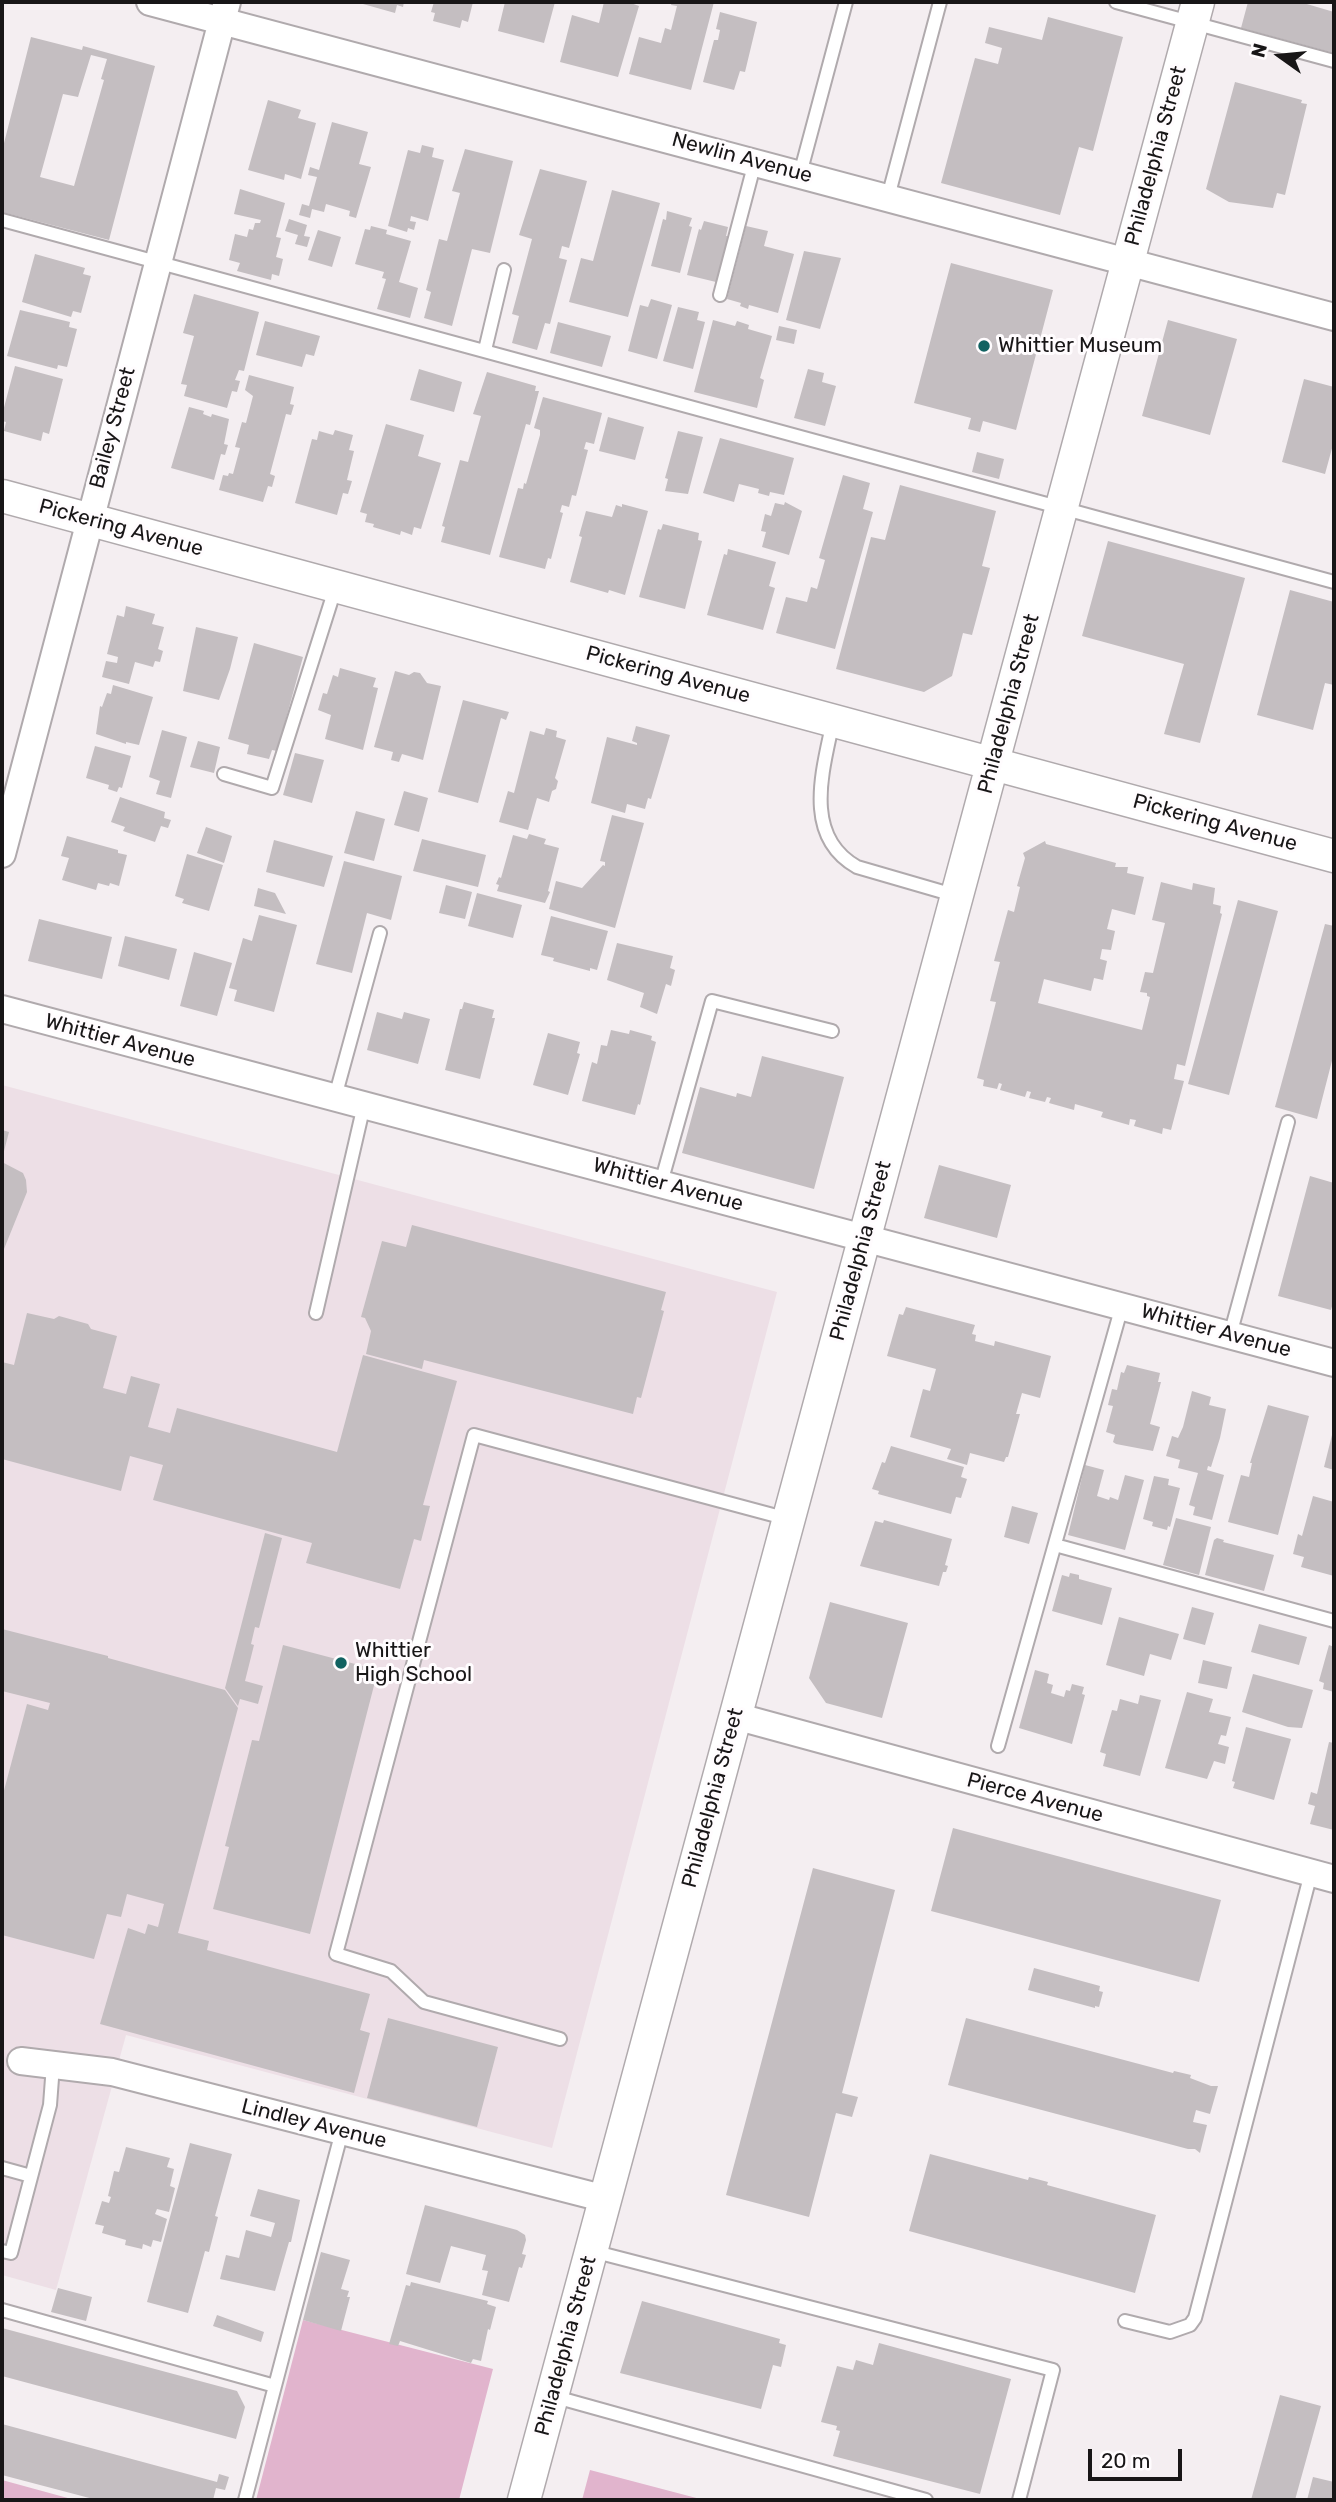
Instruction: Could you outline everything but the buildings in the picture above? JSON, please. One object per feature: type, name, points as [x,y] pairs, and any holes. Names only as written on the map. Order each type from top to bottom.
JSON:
[{"type":"street","name":"Newlin Avenue","points":[[150,2],[224,11],[755,162],[1334,317]]},
{"type":"street","name":"Bailey Street","points":[[2,854],[224,11]]},
{"type":"street","name":"Philadelphia Street","points":[[524,2500],[1195,12]]},
{"type":"street","name":"Pickering Avenue","points":[[2,496],[1334,856]]},
{"type":"street","name":"Whittier Avenue","points":[[2,1009],[1334,1363]]},
{"type":"street","name":"Pierce Avenue","points":[[735,1716],[1322,1876]]},
{"type":"street","name":"Lindley Avenue","points":[[20,2062],[112,2072],[606,2199]]},
{"type":"lane","points":[[800,174],[846,2]]},
{"type":"lane","points":[[888,197],[940,2]]},
{"type":"lane","points":[[1116,2],[1195,12],[1334,61]]},
{"type":"lane","points":[[720,295],[755,162]]},
{"type":"lane","points":[[2,220],[1334,582]]},
{"type":"lane","points":[[485,350],[504,270]]},
{"type":"lane","points":[[224,774],[272,788],[336,586]]},
{"type":"lane","points":[[833,719],[820,782],[820,806],[824,826],[842,859],[857,867],[957,896]]},
{"type":"lane","points":[[335,1097],[380,933]]},
{"type":"lane","points":[[661,1183],[712,1002],[832,1031]]},
{"type":"lane","points":[[316,1312],[364,1105]]},
{"type":"lane","points":[[1230,1335],[1288,1122]]},
{"type":"lane","points":[[999,1746],[1122,1306]]},
{"type":"lane","points":[[560,2039],[424,2002],[391,1970],[336,1954],[474,1435],[789,1519]]},
{"type":"lane","points":[[1055,1545],[1334,1621]]},
{"type":"lane","points":[[1125,2320],[1170,2332],[1191,2325],[1195,2318],[1322,1876]]},
{"type":"lane","points":[[6,2252],[31,2176],[50,2105],[52,2065]]},
{"type":"lane","points":[[245,2500],[342,2131]]},
{"type":"lane","points":[[2,2168],[31,2176]]},
{"type":"lane","points":[[592,2251],[1053,2371],[1019,2500]]},
{"type":"lane","points":[[2,2310],[275,2386]]},
{"type":"lane","points":[[552,2396],[926,2500]]},
{"type":"shaded area","name":"Whittier High School","points":[[2,1085],[777,1292],[552,2148],[126,2035],[56,2290],[2,2275]]},
{"type":"shaded area","points":[[303,2320],[493,2369],[459,2500],[256,2500]]},
{"type":"shaded area","points":[[590,2470],[704,2500],[582,2500]]},
{"type":"shaded area","points":[[2,2480],[75,2500],[2,2500]]},
{"type":"place","name":"Whittier Museum","points":[[984,346]]},
{"type":"place","name":"Whittier High School","points":[[341,1663]]}]
